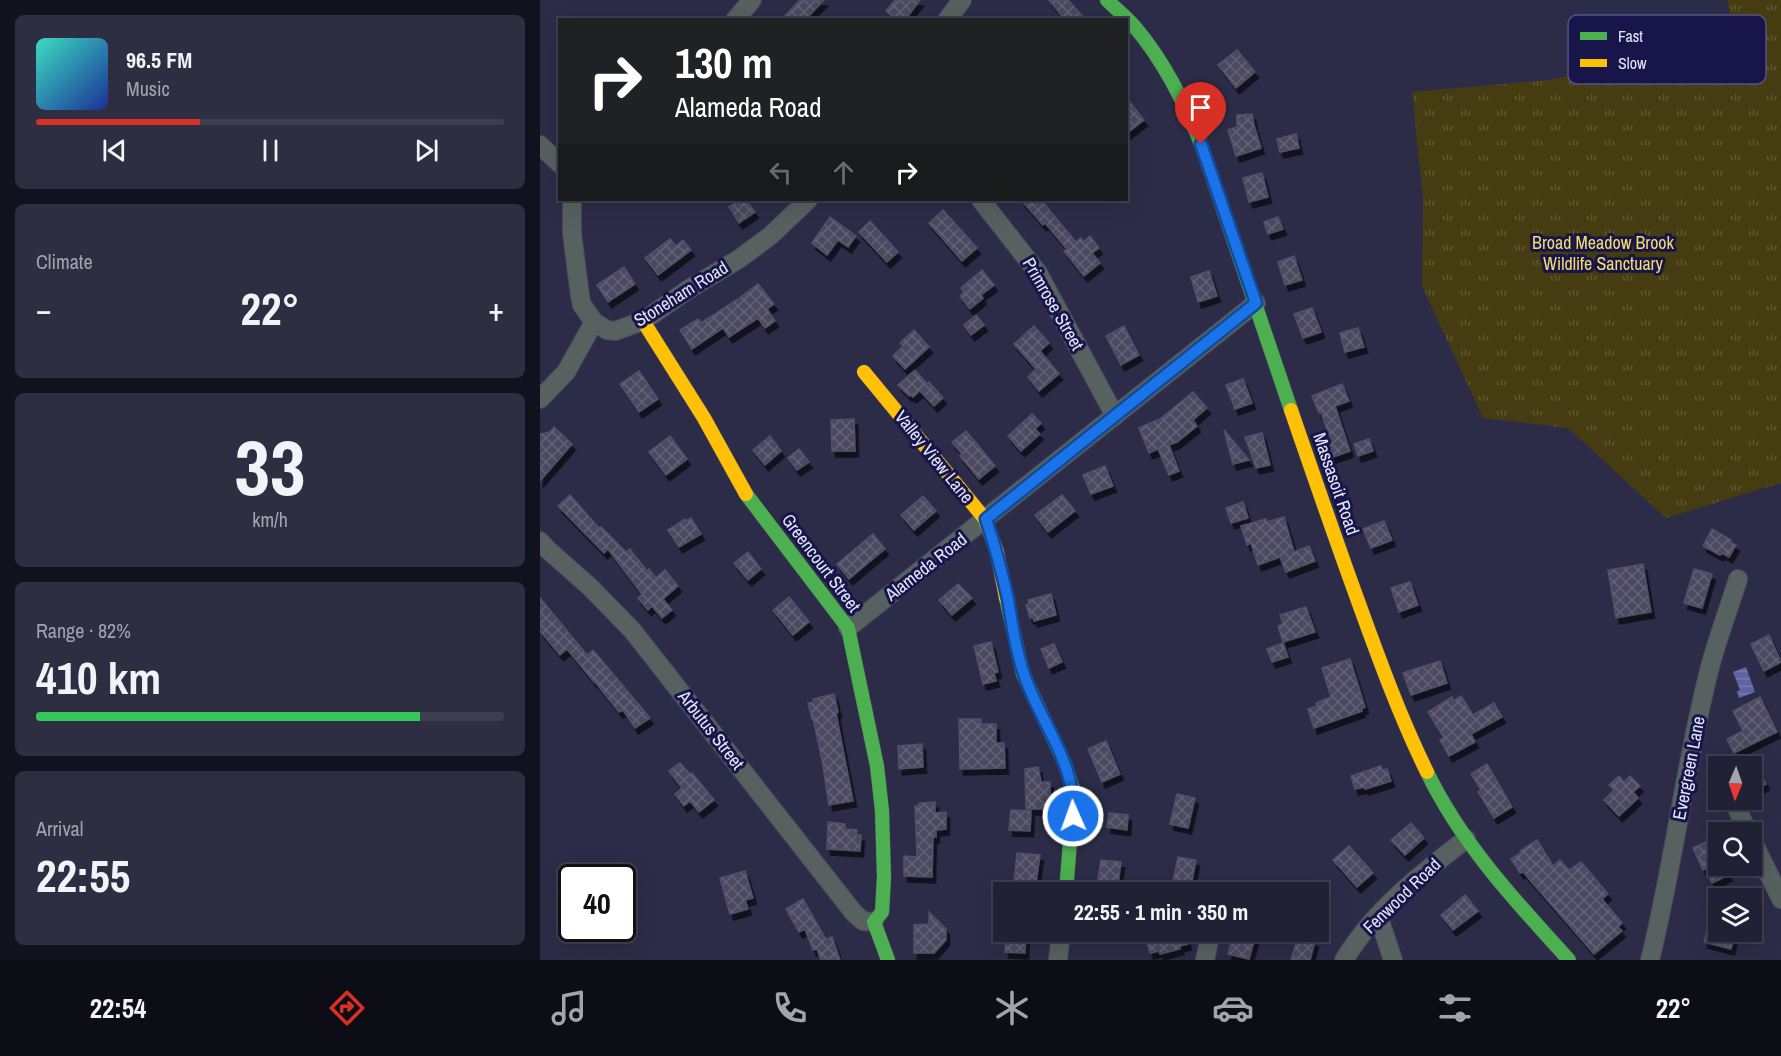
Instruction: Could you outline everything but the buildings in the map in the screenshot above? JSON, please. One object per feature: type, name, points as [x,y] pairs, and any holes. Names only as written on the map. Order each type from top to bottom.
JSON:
[{"type":"street","points":[[737,18],[752,0]]},
{"type":"street","points":[[948,18],[962,0]]},
{"type":"street","name":"Massasoit Road","points":[[1107,0],[1126,18]]},
{"type":"street","name":"Massasoit Road","points":[[1128,19],[1155,52],[1187,108],[1319,491],[1380,661],[1412,741],[1438,795],[1466,839],[1569,960]]},
{"type":"street","points":[[540,145],[558,162]]},
{"type":"street","points":[[540,399],[566,372],[594,322],[582,305],[580,296],[572,233],[572,201]]},
{"type":"street","name":"Stoneham Road","points":[[594,322],[607,330],[615,331],[643,321],[689,289],[739,259],[789,219],[806,201]]},
{"type":"street","name":"Primrose Street","points":[[982,201],[1038,273],[1115,416]]},
{"type":"street","name":"Alameda Road","points":[[848,628],[1256,303]]},
{"type":"street","name":"Greencourt Street","points":[[643,321],[704,418],[743,490],[848,628],[877,766],[882,811],[884,877],[882,912],[874,922]]},
{"type":"street","name":"Valley View Lane","points":[[864,372],[986,519],[997,552],[1023,674],[1053,737],[1074,792],[1067,882]]},
{"type":"street","name":"Arbutus Street","points":[[540,541],[632,630],[854,913],[863,921],[874,922]]},
{"type":"street","name":"Evergreen Lane","points":[[1650,960],[1710,666],[1738,579]]},
{"type":"street","name":"Fenwood Road","points":[[1344,960],[1353,945],[1378,915],[1415,880],[1466,839]]},
{"type":"street","points":[[1762,860],[1781,899]]},
{"type":"street","points":[[1378,915],[1393,960]]},
{"type":"street","points":[[874,922],[888,960]]},
{"type":"street","points":[[1058,960],[1060,942]]},
{"type":"street","points":[[1205,960],[1209,942]]},
{"type":"green space","name":"Broad Meadow Brook Wildlife Sanctuary","points":[[1727,0],[1781,0],[1781,483],[1666,518],[1568,428],[1483,418],[1422,286],[1423,197],[1412,92],[1550,80],[1568,76],[1568,84],[1766,84],[1766,15],[1730,15]]},
{"type":"water","points":[[1746,667],[1755,692],[1739,698],[1737,691],[1740,690],[1733,672]]},
{"type":"traffic: fast","points":[[1107,0],[1126,18]]},
{"type":"traffic: fast","points":[[1128,20],[1155,53],[1188,113],[1201,144],[1291,410]]},
{"type":"traffic: fast","points":[[746,494],[848,628],[877,766],[882,811],[884,877],[882,912],[874,922],[888,960]]},
{"type":"traffic: fast","points":[[1006,598],[1023,674],[1065,764],[1074,792],[1067,882]]},
{"type":"traffic: fast","points":[[1427,772],[1456,823],[1491,871],[1569,960]]},
{"type":"traffic: slow","points":[[643,321],[704,418],[746,494]]},
{"type":"traffic: slow","points":[[864,372],[985,519],[997,552],[1006,598]]},
{"type":"traffic: slow","points":[[1291,410],[1382,666],[1427,772]]},
{"type":"route","points":[[1073,816],[1074,792],[1065,764],[1023,674],[997,552],[986,519],[1256,303],[1201,144]]}]
